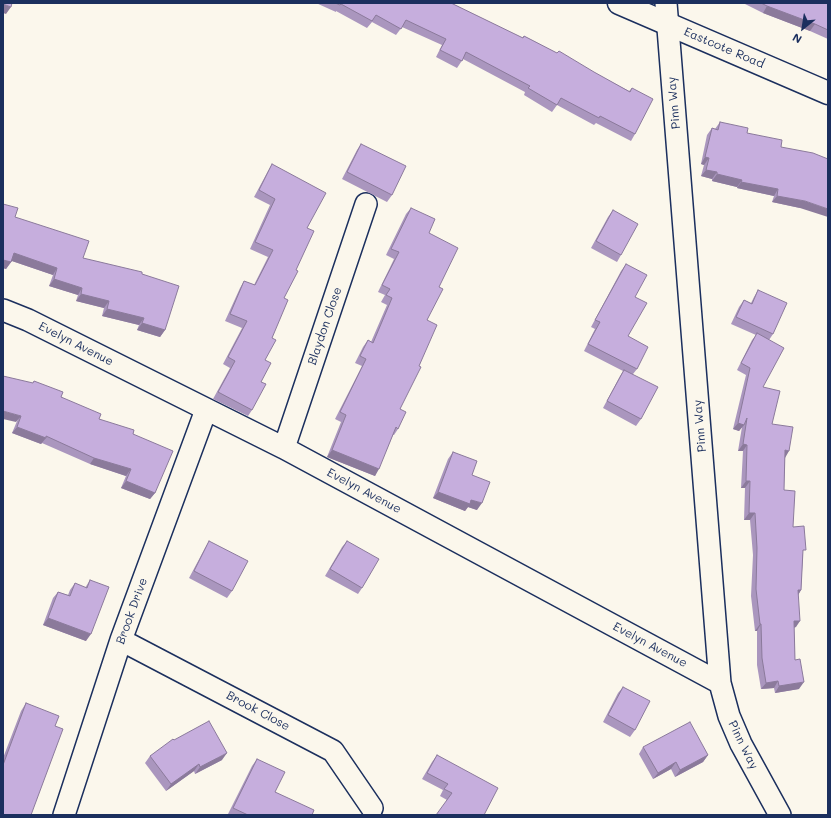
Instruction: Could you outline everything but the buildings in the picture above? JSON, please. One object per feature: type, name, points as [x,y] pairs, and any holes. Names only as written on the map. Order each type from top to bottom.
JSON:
[{"type":"main road","name":"Eastcote Road","points":[[619,3],[667,13],[828,93]]},
{"type":"street","name":"Pinn Way","points":[[667,13],[720,683],[729,716],[741,744],[780,815]]},
{"type":"street","name":"Blaydon Close","points":[[284,448],[366,204]]},
{"type":"street","name":"Evelyn Avenue","points":[[3,310],[28,320],[284,448],[720,683]]},
{"type":"street","name":"Brook Drive","points":[[64,815],[121,640],[206,410]]},
{"type":"street","name":"Brook Close","points":[[121,640],[333,751],[372,808]]}]
